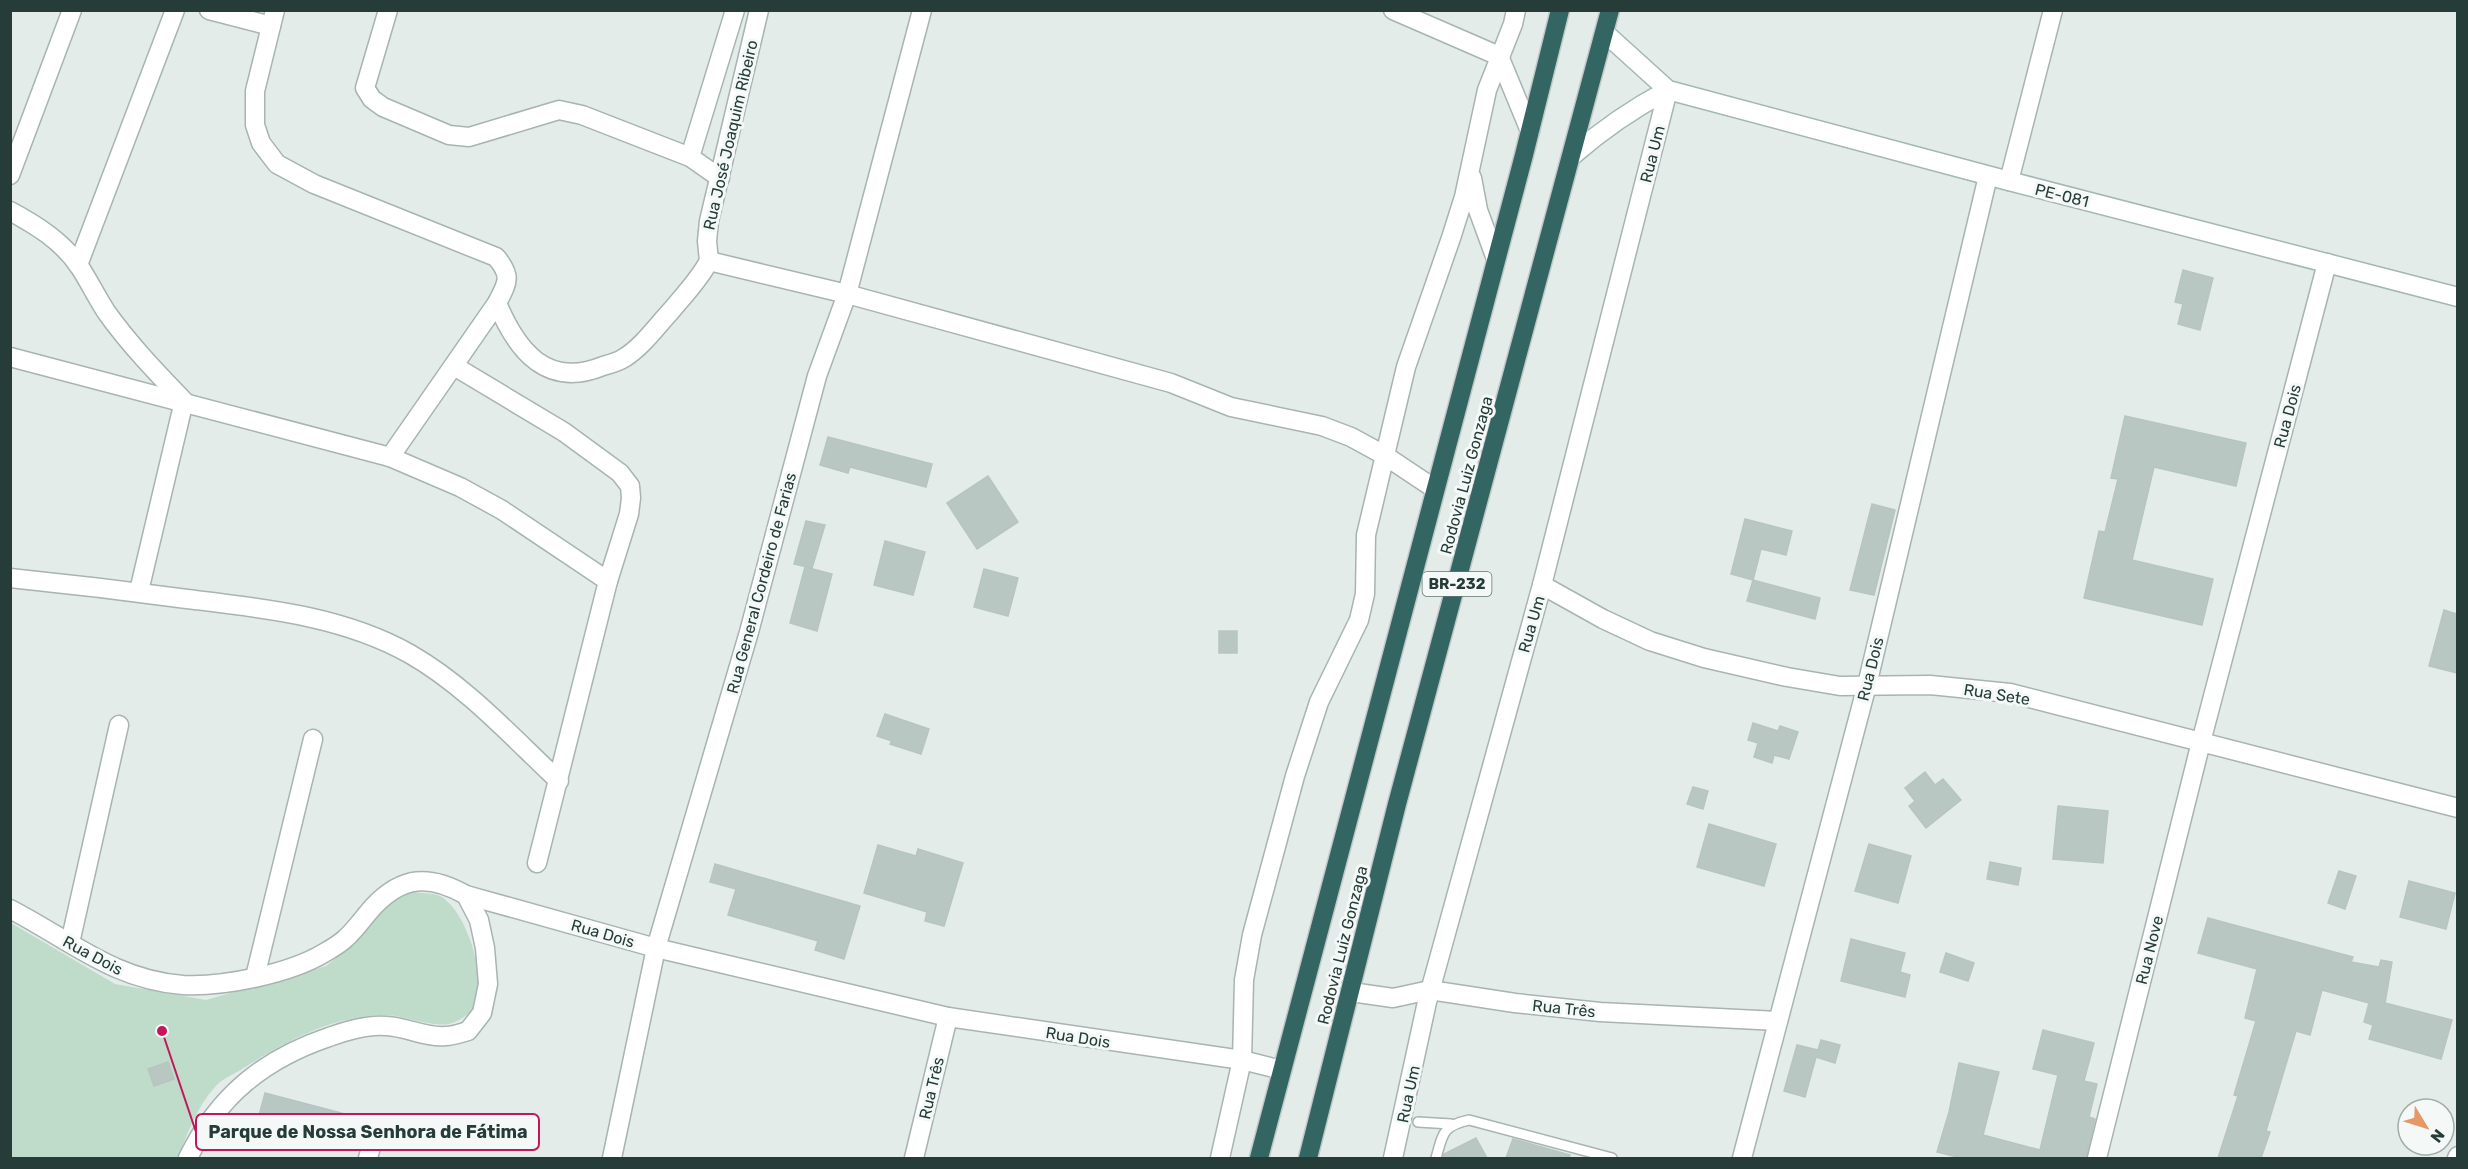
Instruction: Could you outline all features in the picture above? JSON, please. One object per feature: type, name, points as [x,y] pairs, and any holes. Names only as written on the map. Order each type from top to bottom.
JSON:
[{"type":"highway","name":"Rodovia Luiz Gonzaga","points":[[1259,1158],[1560,10]]},
{"type":"highway","name":"Rodovia Luiz Gonzaga","points":[[1308,1158],[1352,992],[1397,804],[1610,10]]},
{"type":"street","points":[[10,175],[72,10]]},
{"type":"street","points":[[78,265],[175,10]]},
{"type":"street","points":[[209,10],[273,18],[255,91],[255,125],[261,143],[277,164],[314,184],[496,257],[505,268],[508,277],[497,303],[390,456]]},
{"type":"street","points":[[388,10],[365,88],[372,99],[383,107],[449,135],[469,137],[559,110],[582,115],[690,157],[720,178]]},
{"type":"street","points":[[690,157],[735,10]]},
{"type":"street","name":"Rua José Joaquim Ribeiro","points":[[709,261],[707,232],[759,10]]},
{"type":"street","name":"Rua General Cordeiro de Farias","points":[[612,1158],[656,948],[749,632],[817,376],[847,294],[922,10]]},
{"type":"street","points":[[1393,10],[1499,56],[1530,131]]},
{"type":"street","points":[[1220,1158],[1242,1060],[1244,980],[1252,935],[1294,776],[1316,713],[1342,651],[1359,620],[1365,594],[1366,535],[1406,367],[1451,238],[1470,167],[1486,90],[1513,24],[1516,10]]},
{"type":"street","points":[[2009,182],[2053,10]]},
{"type":"street","points":[[1572,156],[1597,134],[1628,112],[1668,90],[1605,33]]},
{"type":"street","name":"PE-081","points":[[1668,90],[2009,182],[2457,297]]},
{"type":"street","name":"Rua Um","points":[[1393,1158],[1410,1121],[1430,990],[1542,585],[1668,90]]},
{"type":"street","points":[[1470,167],[1478,210],[1496,260]]},
{"type":"street","name":"Rua Dois","points":[[1742,1158],[1867,685],[1988,176]]},
{"type":"street","points":[[10,211],[52,237],[78,265],[107,313],[150,366],[183,401]]},
{"type":"street","points":[[497,303],[508,329],[535,362],[560,373],[585,374],[624,358],[649,336],[702,274],[709,261],[847,294],[1171,383],[1231,407],[1322,426],[1351,437],[1384,455],[1435,489]]},
{"type":"street","name":"Rua Dois","points":[[2201,742],[2327,263]]},
{"type":"street","points":[[10,357],[390,456],[460,487],[502,510],[608,581]]},
{"type":"street","points":[[453,366],[564,432],[620,473],[630,486],[632,498],[629,514],[608,581],[537,863]]},
{"type":"street","points":[[139,591],[183,401]]},
{"type":"street","points":[[10,578],[139,591],[258,608],[315,620],[372,636],[411,654],[458,687],[559,781]]},
{"type":"street","name":"Rua Sete","points":[[1542,585],[1603,619],[1650,641],[1704,658],[1840,686],[1930,685],[2010,693],[2457,808]]},
{"type":"street","points":[[70,943],[119,725]]},
{"type":"street","points":[[255,977],[313,739]]},
{"type":"street","name":"Rua Nove","points":[[2097,1158],[2201,742]]},
{"type":"street","name":"Rua Dois","points":[[10,909],[108,965],[136,977],[183,985],[230,984],[321,955],[346,938],[375,905],[398,885],[423,879],[453,888],[466,895],[656,948],[948,1017],[1242,1060],[1282,1070]]},
{"type":"street","points":[[188,1158],[200,1134],[232,1093],[261,1068],[309,1044],[352,1029],[387,1025],[445,1037],[468,1031],[482,1013],[488,984],[485,948],[479,920],[466,895]]},
{"type":"street","name":"Rua Três","points":[[1352,992],[1392,998],[1430,990],[1515,1003],[1600,1012],[1778,1021]]},
{"type":"street","name":"Rua Três","points":[[914,1158],[948,1017]]},
{"type":"street","points":[[368,1158],[374,1136]]},
{"type":"lane","points":[[1410,1121],[1451,1124],[1468,1120],[1612,1158]]},
{"type":"lane","points":[[1436,1158],[1442,1136],[1451,1124]]},
{"type":"green space","points":[[413,892],[440,896],[459,916],[467,932],[477,967],[478,984],[477,999],[471,1011],[462,1018],[452,1023],[437,1024],[385,1015],[366,1016],[328,1025],[292,1040],[216,1086],[198,1111],[178,1158],[11,1158],[11,923],[115,984],[206,1000],[326,966],[356,942],[392,898]]},
{"type":"building","points":[[2183,270],[2213,278],[2200,330],[2178,324],[2183,304],[2175,302]]},
{"type":"building","points":[[2125,416],[2246,443],[2236,486],[2154,467],[2132,560],[2213,579],[2202,625],[2084,598],[2099,531],[2105,532],[2118,479],[2111,478]]},
{"type":"building","points":[[828,437],[932,464],[926,487],[850,467],[848,473],[820,465]]},
{"type":"building","points":[[988,476],[1018,522],[977,549],[947,503]]},
{"type":"building","points":[[1872,504],[1895,510],[1874,595],[1850,590]]},
{"type":"building","points":[[1745,519],[1792,531],[1786,555],[1761,549],[1753,580],[1731,574]]},
{"type":"building","points":[[806,521],[825,525],[812,568],[794,564]]},
{"type":"building","points":[[885,541],[925,552],[913,595],[874,585]]},
{"type":"building","points":[[805,567],[832,574],[817,631],[790,623]]},
{"type":"building","points":[[984,569],[1018,578],[1008,616],[974,607]]},
{"type":"building","points":[[1753,580],[1820,598],[1815,619],[1747,601]]},
{"type":"building","points":[[2444,610],[2457,614],[2457,673],[2429,666]]},
{"type":"building","points":[[1219,631],[1237,631],[1237,653],[1219,653]]},
{"type":"building","points":[[885,714],[929,729],[921,754],[890,744],[892,741],[877,736]]},
{"type":"building","points":[[1753,723],[1778,731],[1780,726],[1798,732],[1789,759],[1774,755],[1772,763],[1754,757],[1758,743],[1748,740]]},
{"type":"building","points":[[1925,772],[1935,785],[1943,779],[1961,800],[1926,828],[1909,806],[1915,801],[1905,788]]},
{"type":"building","points":[[1693,787],[1708,791],[1703,809],[1687,804]]},
{"type":"building","points":[[2058,806],[2108,811],[2103,863],[2053,859]]},
{"type":"building","points":[[1709,824],[1776,844],[1764,886],[1697,867]]},
{"type":"building","points":[[1869,844],[1911,856],[1898,903],[1855,891]]},
{"type":"building","points":[[878,845],[916,856],[918,849],[963,863],[944,926],[925,921],[927,912],[864,893]]},
{"type":"building","points":[[1990,862],[2021,868],[2018,885],[1987,879]]},
{"type":"building","points":[[715,864],[860,906],[844,959],[815,950],[818,941],[728,915],[736,889],[710,882]]},
{"type":"building","points":[[2339,871],[2356,876],[2345,909],[2328,903]]},
{"type":"building","points":[[2409,881],[2455,893],[2446,929],[2400,917]]},
{"type":"building","points":[[2208,918],[2353,957],[2351,962],[2379,967],[2381,960],[2392,962],[2385,1003],[2452,1020],[2441,1059],[2369,1039],[2373,1025],[2364,1022],[2369,1003],[2322,990],[2310,1035],[2296,1031],[2266,1131],[2270,1132],[2261,1158],[2218,1158],[2238,1096],[2234,1095],[2256,1021],[2245,1018],[2257,969],[2198,953]]},
{"type":"building","points":[[1851,939],[1905,953],[1900,972],[1910,975],[1905,997],[1841,981]]},
{"type":"building","points":[[1946,953],[1974,963],[1968,981],[1940,972]]},
{"type":"building","points":[[2043,1030],[2094,1043],[2084,1081],[2097,1084],[2089,1117],[2095,1119],[2086,1158],[1961,1158],[1937,1152],[1949,1112],[1959,1063],[1999,1072],[1983,1135],[2040,1150],[2058,1075],[2033,1069]]},
{"type":"building","points":[[1821,1040],[1840,1045],[1835,1063],[1816,1057],[1805,1097],[1784,1091],[1797,1045],[1818,1050]]},
{"type":"building","points":[[168,1062],[174,1079],[154,1086],[148,1069]]},
{"type":"building","points":[[265,1093],[349,1115],[340,1148],[256,1127]]},
{"type":"building","points":[[1476,1138],[1487,1158],[1443,1158],[1444,1154]]},
{"type":"building","points":[[1513,1139],[1570,1155],[1569,1158],[1506,1158]]},
{"type":"place","name":"Parque de Nossa Senhora de Fátima","points":[[162,1031]]}]
